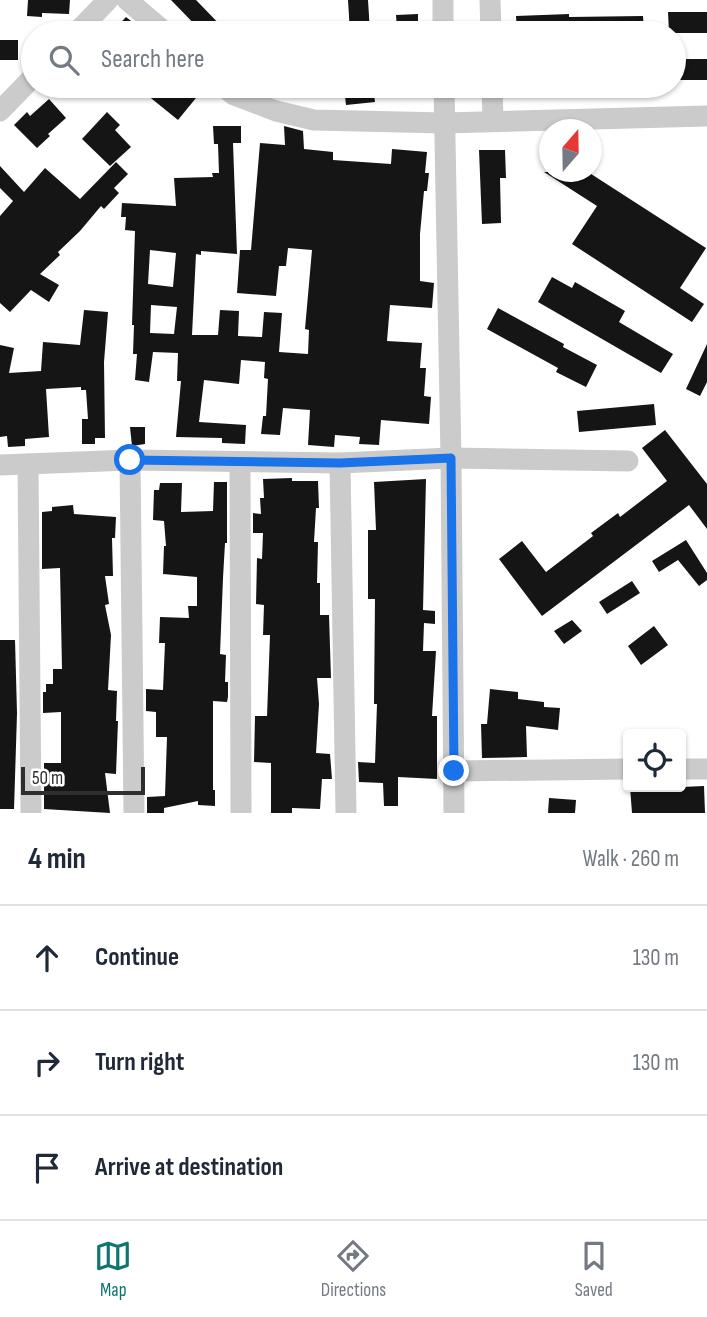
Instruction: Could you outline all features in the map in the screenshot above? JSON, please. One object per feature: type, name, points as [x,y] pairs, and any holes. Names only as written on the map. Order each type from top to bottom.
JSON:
[{"type":"street","points":[[88,21],[108,0]]},
{"type":"street","points":[[127,0],[152,21]]},
{"type":"street","points":[[443,0],[443,21]]},
{"type":"street","points":[[490,0],[491,21]]},
{"type":"street","points":[[0,111],[21,89]]},
{"type":"street","points":[[244,98],[276,111],[314,120],[444,123],[707,116]]},
{"type":"street","points":[[444,98],[454,813]]},
{"type":"street","points":[[492,98],[492,121]]},
{"type":"street","points":[[0,465],[130,460],[340,463],[451,458],[628,461]]},
{"type":"street","points":[[130,460],[134,813]]},
{"type":"street","points":[[240,462],[241,813]]},
{"type":"street","points":[[340,463],[346,813]]},
{"type":"street","points":[[28,464],[31,813]]},
{"type":"street","points":[[454,771],[623,769]]},
{"type":"street","points":[[686,769],[707,769]]},
{"type":"building","points":[[28,0],[70,0],[69,14],[42,13],[42,17],[27,16]]},
{"type":"building","points":[[171,0],[196,0],[216,21],[191,21]]},
{"type":"building","points":[[348,0],[368,0],[369,21],[349,21]]},
{"type":"building","points":[[668,12],[707,12],[707,33],[686,33],[686,21],[668,21]]},
{"type":"building","points":[[418,14],[418,21],[396,21],[396,15]]},
{"type":"building","points":[[516,16],[643,16],[643,21],[516,21]]},
{"type":"building","points":[[0,40],[18,40],[18,60],[0,60]]},
{"type":"building","points":[[686,59],[707,59],[707,80],[686,80]]},
{"type":"building","points":[[151,98],[196,98],[178,120]]},
{"type":"building","points":[[345,98],[374,98],[375,102],[346,105]]},
{"type":"building","points":[[49,99],[66,118],[37,148],[14,125],[27,112],[30,116]]},
{"type":"building","points":[[107,112],[120,125],[115,130],[131,147],[110,166],[82,139]]},
{"type":"building","points":[[213,126],[241,126],[241,143],[233,143],[237,254],[201,251],[201,255],[196,254],[192,335],[218,335],[220,310],[239,311],[238,336],[262,337],[264,312],[282,313],[279,352],[308,354],[309,330],[305,329],[312,250],[288,248],[286,266],[279,266],[276,296],[237,293],[240,250],[251,250],[260,143],[285,145],[284,126],[303,131],[304,149],[333,152],[333,160],[391,164],[392,149],[427,152],[425,173],[429,173],[427,191],[424,191],[420,234],[420,281],[434,283],[432,308],[390,305],[387,341],[422,343],[420,368],[426,368],[424,396],[431,397],[429,424],[381,420],[379,445],[359,444],[360,437],[335,435],[334,447],[308,445],[310,410],[283,408],[280,435],[261,434],[263,416],[266,416],[268,379],[264,378],[265,362],[241,360],[239,384],[204,380],[199,422],[246,425],[245,444],[222,443],[222,438],[176,437],[181,381],[177,381],[178,353],[153,352],[149,382],[135,380],[137,354],[133,354],[132,325],[135,231],[125,230],[126,217],[121,217],[122,203],[176,206],[174,178],[213,177],[212,173],[219,173],[218,144],[214,144]],"holes":[[[150,250],[176,253],[173,287],[148,284]],[[151,305],[177,307],[174,334],[150,333]]]},
{"type":"building","points":[[479,150],[505,150],[506,178],[500,178],[501,223],[482,224]]},
{"type":"building","points":[[116,162],[128,174],[114,188],[119,193],[104,209],[101,206],[58,252],[60,255],[40,274],[59,285],[49,302],[31,290],[10,312],[0,303],[0,216],[13,201],[0,188],[0,166],[24,192],[45,168],[80,199]]},
{"type":"building","points":[[602,181],[706,248],[680,288],[704,304],[692,322],[572,244],[597,206],[560,182]]},
{"type":"building","points":[[552,277],[572,288],[575,282],[625,311],[619,322],[673,354],[661,373],[538,302]]},
{"type":"building","points":[[498,308],[597,365],[586,387],[556,372],[558,368],[487,329]]},
{"type":"building","points":[[84,310],[108,312],[104,362],[105,438],[95,438],[95,444],[82,444],[82,419],[88,419],[86,390],[81,390],[81,387],[46,389],[49,437],[25,439],[25,446],[8,447],[7,436],[0,437],[0,345],[14,348],[9,373],[41,371],[43,342],[80,345]]},
{"type":"building","points":[[707,344],[707,382],[700,396],[686,389]]},
{"type":"building","points":[[654,404],[656,425],[579,432],[577,411]]},
{"type":"building","points":[[130,427],[145,427],[145,444],[132,446]]},
{"type":"building","points":[[665,430],[707,484],[707,529],[689,505],[542,616],[499,559],[522,541],[546,572],[593,536],[591,533],[618,513],[620,517],[667,481],[642,448]]},
{"type":"building","points":[[292,478],[292,481],[318,481],[319,508],[316,508],[314,542],[318,542],[317,583],[320,583],[320,615],[329,615],[331,678],[317,678],[319,704],[316,753],[330,754],[332,779],[322,779],[320,809],[292,808],[292,813],[271,813],[271,763],[254,762],[255,716],[267,716],[270,635],[263,635],[264,605],[256,604],[257,558],[262,559],[263,533],[253,533],[253,513],[261,514],[263,479]]},
{"type":"building","points":[[426,479],[423,610],[435,611],[435,624],[424,623],[423,651],[436,651],[432,716],[437,716],[437,779],[398,777],[398,806],[384,806],[383,783],[359,782],[358,762],[375,763],[375,599],[368,599],[368,530],[376,530],[374,482]]},
{"type":"building","points":[[214,482],[227,482],[227,543],[220,654],[226,655],[225,682],[228,682],[227,702],[213,701],[215,806],[198,805],[198,801],[164,808],[164,813],[147,813],[147,797],[165,796],[167,737],[156,737],[156,712],[146,711],[146,689],[163,690],[165,643],[159,643],[160,617],[189,618],[188,606],[197,606],[197,577],[163,574],[166,546],[164,521],[153,520],[154,490],[159,490],[160,483],[182,483],[181,512],[213,511]]},
{"type":"building","points":[[73,505],[74,514],[116,517],[115,538],[112,538],[113,576],[105,576],[109,604],[105,605],[111,635],[108,690],[117,691],[118,721],[116,774],[105,773],[110,813],[44,809],[44,763],[61,763],[61,712],[43,713],[43,692],[46,692],[46,684],[53,684],[53,669],[62,669],[60,568],[42,569],[42,512],[52,511],[52,507]]},
{"type":"building","points":[[686,540],[707,573],[707,580],[699,586],[678,560],[659,572],[652,561]]},
{"type":"building","points":[[632,581],[640,593],[607,614],[599,602]]},
{"type":"building","points":[[572,620],[582,631],[564,644],[554,631]]},
{"type":"building","points":[[654,626],[668,645],[641,665],[628,646]]},
{"type":"building","points":[[0,640],[15,640],[17,713],[14,809],[0,809]]},
{"type":"building","points":[[490,689],[518,692],[518,699],[544,702],[544,707],[560,708],[558,730],[526,726],[527,757],[482,758],[481,724],[487,724]]},
{"type":"building","points":[[704,786],[705,813],[632,813],[630,792],[686,792],[686,787]]},
{"type":"building","points":[[549,798],[576,800],[575,813],[548,813]]},
{"type":"route","points":[[130,460],[340,463],[451,458],[454,771]]}]
